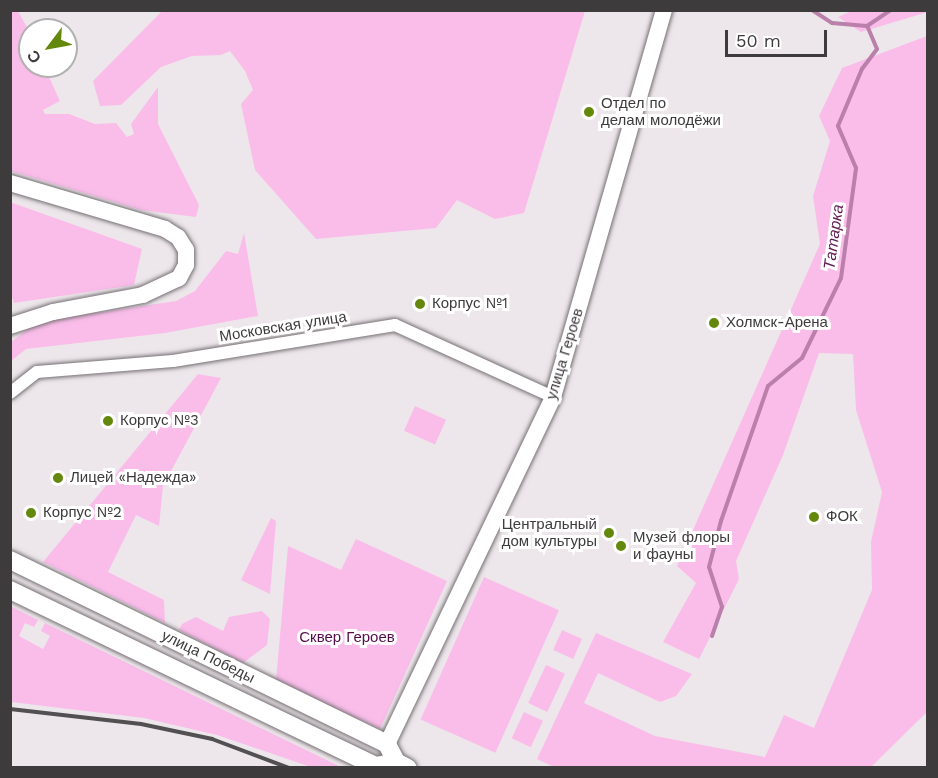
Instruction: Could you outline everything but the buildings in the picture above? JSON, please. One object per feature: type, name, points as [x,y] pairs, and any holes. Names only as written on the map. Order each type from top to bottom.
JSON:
[{"type":"main road","name":"улица Победы","points":[[10,560],[387,744],[402,765]]},
{"type":"main road","name":"улица Победы","points":[[10,590],[376,766],[402,765]]},
{"type":"street","name":"улица Героев","points":[[387,744],[553,397],[664,10]]},
{"type":"street","points":[[10,183],[165,229],[178,237],[186,250],[186,265],[179,278],[144,295],[53,312],[10,326]]},
{"type":"street","name":"Московская улица","points":[[10,393],[37,372],[173,361],[395,325],[553,397]]},
{"type":"green space","points":[[854,10],[927,10],[928,12],[861,32],[838,17]]},
{"type":"green space","points":[[10,11],[18,11],[22,18],[18,18],[18,78],[49,78],[60,101],[43,110],[45,114],[69,114],[95,124],[116,123],[127,137],[134,134],[131,124],[158,87],[158,124],[199,205],[196,217],[141,210],[11,171]]},
{"type":"green space","points":[[162,11],[585,11],[524,213],[495,219],[457,200],[436,228],[316,239],[255,170],[241,104],[253,90],[245,71],[230,51],[221,55],[192,56],[161,67],[121,105],[100,106],[93,81]]},
{"type":"green space","points":[[927,36],[927,712],[871,767],[554,767],[537,759],[596,633],[692,674],[676,696],[660,702],[598,673],[584,703],[655,736],[765,757],[784,715],[814,728],[872,590],[871,542],[882,492],[856,410],[853,354],[819,353],[783,455],[736,561],[739,579],[699,659],[663,642],[696,583],[677,566],[820,244],[813,196],[830,141],[819,116],[842,68]]},
{"type":"green space","points":[[10,202],[142,249],[134,285],[14,303],[10,290]]},
{"type":"green space","points":[[244,233],[258,316],[165,333],[26,349],[11,361],[11,342],[28,329],[55,319],[176,301],[195,291],[226,251],[238,254]]},
{"type":"green space","points":[[198,374],[221,378],[163,486],[159,526],[136,515],[108,572],[164,600],[165,623],[43,562]]},
{"type":"green space","points":[[415,406],[446,420],[435,444],[404,431]]},
{"type":"green space","points":[[271,518],[276,521],[270,594],[241,580]]},
{"type":"green space","name":"Сквер Героев","points":[[356,539],[447,581],[380,729],[276,680],[288,546],[341,570]]},
{"type":"green space","points":[[484,577],[559,610],[495,753],[421,720]]},
{"type":"green space","points":[[10,606],[38,620],[34,627],[25,623],[19,636],[43,649],[50,636],[41,631],[45,623],[341,767],[311,767],[217,735],[144,718],[11,702]]},
{"type":"green space","points":[[262,611],[270,619],[267,645],[243,663],[179,630],[182,624],[196,617],[223,631],[229,617]]},
{"type":"green space","points":[[562,630],[582,639],[573,659],[553,650]]},
{"type":"green space","points":[[546,665],[565,674],[547,712],[528,703]]},
{"type":"green space","points":[[524,712],[543,721],[531,747],[512,738]]},
{"type":"waterway","points":[[812,10],[832,23],[867,26]]},
{"type":"waterway","name":"Татарка","points":[[867,26],[891,10]]},
{"type":"waterway","name":"Татарка","points":[[712,636],[722,607],[709,567],[721,521],[768,386],[802,358],[841,278],[856,168],[838,126],[862,69],[877,49],[867,26]]},
{"type":"railway","points":[[10,709],[141,724],[212,739],[289,768]]},
{"type":"place","name":"Отдел по делам молодёжи","points":[[589,112]]},
{"type":"place","name":"Корпус №1","points":[[420,304]]},
{"type":"place","name":"Холмск-Арена","points":[[714,323]]},
{"type":"place","name":"Корпус №3","points":[[108,421]]},
{"type":"place","name":"Лицей «Надежда»","points":[[58,478]]},
{"type":"place","name":"Корпус №2","points":[[31,513]]},
{"type":"place","name":"ФОК","points":[[814,517]]},
{"type":"place","name":"Центральный дом культуры","points":[[609,533]]},
{"type":"place","name":"Музей флоры и фауны","points":[[621,546]]}]
